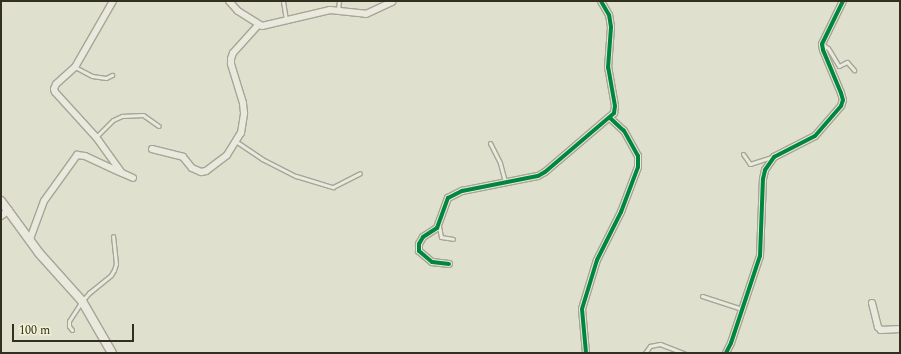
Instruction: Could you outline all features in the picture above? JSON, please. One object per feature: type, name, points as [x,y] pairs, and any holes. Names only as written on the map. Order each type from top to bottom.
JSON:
[{"type":"street","points":[[113,1],[75,67],[56,84],[55,92],[96,137],[122,173]]},
{"type":"street","points":[[229,1],[238,11],[258,25],[266,26],[323,11],[338,10],[366,14],[392,2]]},
{"type":"street","points":[[449,264],[432,262],[420,251],[420,240],[434,232],[448,198],[454,194],[538,176],[545,172],[610,118],[614,113],[615,106],[608,68],[611,27],[609,15],[601,1]]},
{"type":"street","points":[[726,353],[760,256],[763,178],[767,166],[774,157],[815,136],[841,106],[843,100],[822,50],[822,44],[843,1]]},
{"type":"street","points":[[152,149],[183,157],[192,168],[201,172],[206,171],[220,162],[236,142],[243,124],[244,108],[231,59],[233,53],[258,25]]},
{"type":"street","points":[[586,353],[582,309],[598,260],[633,185],[638,167],[638,156],[624,131],[610,118]]},
{"type":"street","points":[[30,239],[44,201],[76,155],[85,156],[133,178]]},
{"type":"street","points":[[1,201],[39,253],[82,301],[112,353]]},
{"type":"street","points":[[1,216],[9,210]]},
{"type":"street","points":[[872,303],[878,327],[881,330],[900,329]]},
{"type":"lane","points":[[283,1],[286,21]]},
{"type":"lane","points":[[338,10],[339,1]]},
{"type":"lane","points":[[822,44],[828,48],[839,66],[847,62],[854,70]]},
{"type":"lane","points":[[75,67],[92,76],[106,78],[112,75]]},
{"type":"lane","points":[[96,137],[114,120],[122,116],[143,115],[158,126]]},
{"type":"lane","points":[[236,142],[262,160],[296,176],[333,187],[360,173]]},
{"type":"lane","points":[[490,143],[500,163],[505,183]]},
{"type":"lane","points":[[743,154],[750,164],[774,157]]},
{"type":"lane","points":[[439,222],[441,237],[453,239]]},
{"type":"lane","points":[[72,330],[69,326],[69,321],[82,301],[111,275],[114,270],[116,264],[113,236]]},
{"type":"lane","points":[[702,296],[742,309]]},
{"type":"lane","points":[[644,353],[650,346],[660,344],[684,353]]},
{"type":"cycle path","points":[[449,264],[432,262],[419,251],[419,244],[423,237],[437,228],[448,198],[462,191],[538,176],[545,172],[614,113],[615,106],[608,68],[611,27],[609,15],[601,1]]},
{"type":"cycle path","points":[[726,353],[731,343],[760,256],[763,179],[765,170],[774,157],[815,136],[841,106],[843,100],[822,44],[843,1]]},
{"type":"cycle path","points":[[586,353],[582,309],[597,260],[621,212],[638,167],[638,156],[624,131],[610,118]]}]
